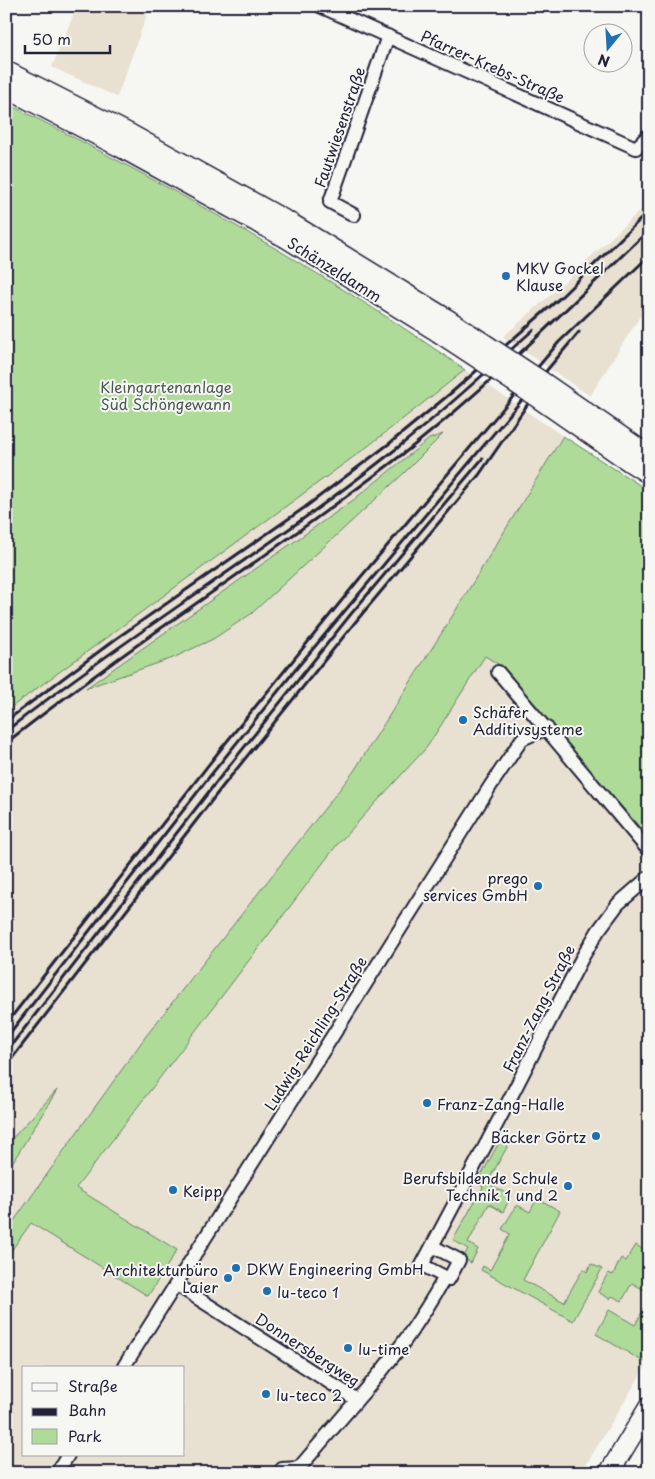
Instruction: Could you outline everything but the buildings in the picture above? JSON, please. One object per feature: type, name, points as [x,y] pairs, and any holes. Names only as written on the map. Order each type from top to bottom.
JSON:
[{"type":"main road","name":"Schänzeldamm","points":[[6,71],[130,134],[292,224],[442,326]]},
{"type":"main road","name":"Schänzeldamm","points":[[6,88],[122,148],[541,381],[639,455],[649,474]]},
{"type":"main road","points":[[608,1473],[649,1407]]},
{"type":"main road","points":[[622,1473],[649,1429]]},
{"type":"street","name":"Pfarrer-Krebs-Straße","points":[[320,6],[636,148],[649,135]]},
{"type":"street","name":"Fautwiesenstraße","points":[[354,215],[330,202],[388,36]]},
{"type":"street","points":[[498,672],[649,851]]},
{"type":"street","name":"Ludwig-Reichling-Straße","points":[[124,1366],[491,785],[522,739],[546,728]]},
{"type":"street","name":"Franz-Zang-Straße","points":[[445,1277],[422,1264],[582,958],[598,931],[618,904],[649,877]]},
{"type":"street","points":[[358,1400],[397,1353],[427,1309],[445,1277],[449,1279],[459,1260],[432,1246]]},
{"type":"street","name":"Donnersbergweg","points":[[177,1285],[358,1400],[299,1468],[282,1469]]},
{"type":"street","points":[[57,1473],[67,1456]]},
{"type":"shaded area","points":[[77,6],[150,6],[117,97],[52,67]]},
{"type":"shaded area","points":[[649,202],[649,302],[590,396],[503,337]]},
{"type":"shaded area","points":[[465,370],[563,436],[448,623],[355,769],[146,1036],[6,1232],[6,1170],[55,1093],[6,1145],[6,711],[367,447]],"holes":[[[442,435],[403,474],[251,614],[213,639],[173,658],[89,687],[352,501],[428,439]]]},
{"type":"shaded area","points":[[485,655],[498,664],[649,838],[649,1365],[647,1364],[581,1473],[6,1473],[6,1258],[31,1223],[148,1295],[177,1250],[76,1189],[336,846],[427,747]]},
{"type":"green space","name":"Kleingartenanlage Süd Schöngewann","points":[[6,103],[144,175],[280,251],[397,323],[465,370],[367,447],[6,711]]},
{"type":"green space","points":[[443,434],[403,474],[251,614],[213,639],[173,658],[86,688],[352,501],[429,439]]},
{"type":"green space","points":[[563,436],[649,491],[649,838],[498,664],[485,656],[427,747],[336,846],[76,1188],[177,1250],[148,1296],[31,1223],[6,1258],[6,1232],[90,1114],[146,1036],[354,771]]},
{"type":"green space","points":[[57,1090],[11,1165],[6,1170],[6,1145]]},
{"type":"green space","points":[[502,1137],[510,1142],[487,1183],[511,1196],[503,1212],[489,1204],[468,1243],[478,1249],[471,1263],[463,1258],[468,1249],[453,1240],[483,1187],[477,1183]]},
{"type":"green space","points":[[537,1198],[560,1211],[523,1280],[564,1302],[583,1269],[587,1272],[591,1264],[602,1269],[573,1321],[481,1270],[483,1266],[490,1270],[510,1234],[502,1229],[517,1205],[530,1212]]},
{"type":"green space","points":[[636,1245],[649,1253],[649,1281],[644,1290],[632,1283],[622,1301],[612,1296],[610,1299],[598,1292],[608,1273],[613,1275],[621,1258],[626,1261]]},
{"type":"green space","points":[[646,1305],[649,1307],[649,1354],[644,1362],[596,1334],[609,1310],[635,1325]]},
{"type":"railway","points":[[6,721],[117,638],[304,508],[390,443],[451,393],[561,297],[649,211]]},
{"type":"railway","points":[[6,743],[105,668],[308,524],[408,450],[501,371],[649,230]]},
{"type":"railway","points":[[6,1024],[224,745],[360,578],[559,342],[649,256]]},
{"type":"railway","points":[[6,731],[102,659],[348,486],[431,420],[533,330]]},
{"type":"railway","points":[[6,1038],[210,776],[296,669],[579,332]]},
{"type":"railway","points":[[6,1066],[223,786],[357,620],[479,475],[538,389]]},
{"type":"railway","points":[[6,1052],[218,780],[351,614],[483,458]]},
{"type":"place","name":"MKV Gockel Klause","points":[[506,276]]},
{"type":"place","name":"Schäfer Additivsysteme","points":[[463,720]]},
{"type":"place","name":"prego services GmbH","points":[[538,886]]},
{"type":"place","name":"Franz-Zang-Halle","points":[[427,1103]]},
{"type":"place","name":"Bäcker Görtz","points":[[596,1136]]},
{"type":"place","name":"Berufsbildende Schule Technik 1 und 2","points":[[568,1186]]},
{"type":"place","name":"Keipp","points":[[173,1190]]},
{"type":"place","name":"DKW Engineering GmbH","points":[[236,1268]]},
{"type":"place","name":"Architekturbüro Laier","points":[[228,1278]]},
{"type":"place","name":"lu-teco 1","points":[[267,1291]]},
{"type":"place","name":"lu-time","points":[[348,1348]]},
{"type":"place","name":"lu-teco 2","points":[[266,1394]]}]
